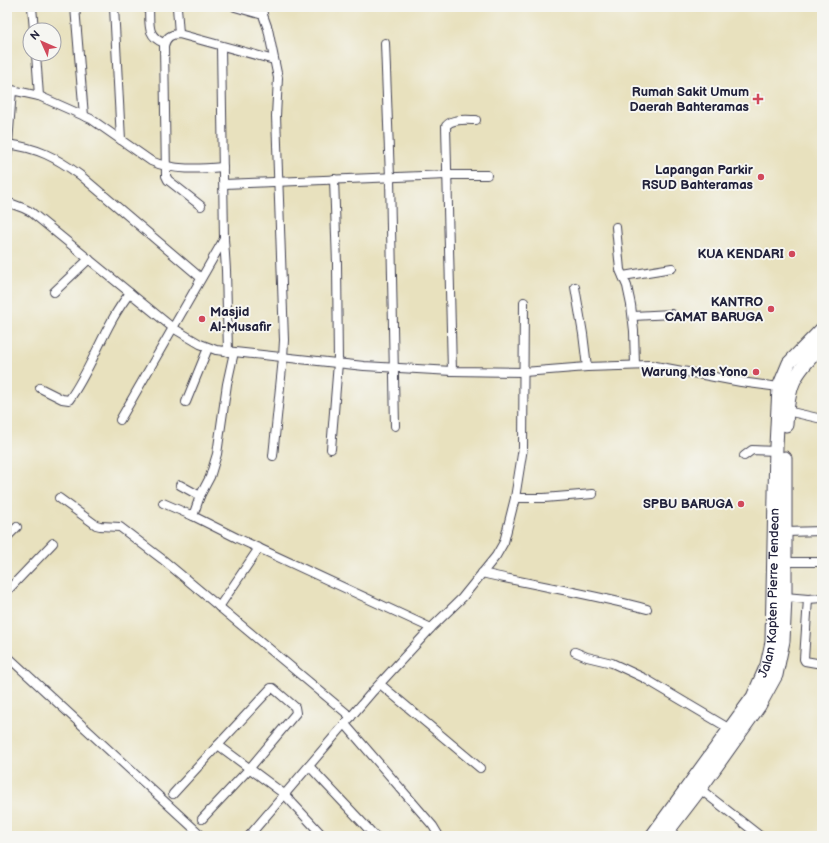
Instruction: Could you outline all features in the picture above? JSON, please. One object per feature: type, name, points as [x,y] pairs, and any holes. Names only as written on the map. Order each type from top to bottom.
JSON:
[{"type":"highway","name":"Jalan Kapten Pierre Tendean","points":[[661,832],[700,789],[759,706],[776,675],[783,641],[786,532],[780,511],[777,451],[780,387],[782,378],[790,363],[822,329]]},
{"type":"highway","name":"Jalan Kapten Pierre Tendean","points":[[661,832],[753,697],[760,684],[767,665],[772,642],[780,511],[785,468],[787,411],[790,390],[805,363],[822,346]]},
{"type":"street","points":[[32,7],[33,22]]},
{"type":"street","points":[[75,7],[84,116]]},
{"type":"street","points":[[114,7],[121,140]]},
{"type":"street","points":[[149,7],[150,32],[154,37],[164,43]]},
{"type":"street","points":[[177,7],[179,34]]},
{"type":"street","points":[[235,7],[262,11],[268,30],[278,78],[276,116],[283,358],[273,456]]},
{"type":"street","points":[[201,206],[168,180],[166,176],[164,43],[169,36],[179,34],[274,60]]},
{"type":"street","points":[[386,43],[395,426]]},
{"type":"street","points":[[193,516],[200,496],[210,477],[217,454],[231,352],[224,239],[220,46]]},
{"type":"street","points":[[37,62],[39,96]]},
{"type":"street","points":[[7,158],[10,89],[39,96],[84,116],[99,124],[151,161],[166,166],[196,168],[223,167]]},
{"type":"street","points":[[452,371],[446,126],[453,121],[476,120]]},
{"type":"street","points":[[8,144],[35,150],[62,162],[80,175],[201,278]]},
{"type":"street","points":[[224,184],[448,175],[487,175]]},
{"type":"street","points":[[331,449],[338,363],[334,179]]},
{"type":"street","points":[[7,202],[31,212],[173,328],[208,348],[283,358],[394,368],[452,371],[524,372],[587,367],[650,365],[741,382],[780,387]]},
{"type":"street","points":[[616,227],[619,265],[629,291],[635,365]]},
{"type":"street","points":[[120,420],[224,239]]},
{"type":"street","points":[[54,292],[89,259]]},
{"type":"street","points":[[623,276],[672,268]]},
{"type":"street","points":[[574,287],[583,334],[587,367]]},
{"type":"street","points":[[40,388],[69,400],[96,353],[116,313],[130,293]]},
{"type":"street","points":[[248,836],[380,684],[431,628],[462,598],[496,556],[504,542],[515,498],[524,448],[524,302]]},
{"type":"street","points":[[632,316],[672,314]]},
{"type":"street","points":[[186,402],[208,348]]},
{"type":"street","points":[[787,411],[822,419]]},
{"type":"street","points":[[744,456],[752,450],[777,451]]},
{"type":"street","points":[[180,485],[200,496]]},
{"type":"street","points":[[515,498],[544,498],[593,494]]},
{"type":"street","points":[[59,498],[96,525],[120,527],[219,607],[348,720],[437,833],[428,836]]},
{"type":"street","points":[[162,503],[193,516],[431,628]]},
{"type":"street","points":[[7,537],[17,526]]},
{"type":"street","points":[[786,532],[822,531]]},
{"type":"street","points":[[7,591],[53,543]]},
{"type":"street","points":[[219,607],[259,548]]},
{"type":"street","points":[[785,562],[822,562]]},
{"type":"street","points":[[482,572],[530,584],[609,599],[647,609]]},
{"type":"street","points":[[785,596],[808,599],[822,598]]},
{"type":"street","points":[[808,599],[804,659],[805,661],[822,664]]},
{"type":"street","points":[[575,652],[587,657],[612,663],[644,678],[730,729]]},
{"type":"street","points":[[7,656],[202,836]]},
{"type":"street","points":[[380,684],[480,768]]},
{"type":"street","points":[[173,794],[271,688],[276,689],[295,707],[296,713],[249,769],[202,819]]},
{"type":"street","points":[[218,745],[284,794],[323,836]]},
{"type":"street","points":[[309,766],[375,836]]},
{"type":"street","points":[[700,789],[760,836]]},
{"type":"place","name":"Rumah Sakit Umum Daerah Bahteramas","points":[[758,99]]},
{"type":"place","name":"Lapangan Parkir RSUD Bahteramas","points":[[761,177]]},
{"type":"place","name":"KUA KENDARI","points":[[792,254]]},
{"type":"place","name":"KANTRO CAMAT BARUGA","points":[[771,309]]},
{"type":"place","name":"Masjid Al-Musafir","points":[[202,319]]},
{"type":"place","name":"Warung Mas Yono","points":[[756,372]]},
{"type":"place","name":"SPBU BARUGA","points":[[741,504]]}]
